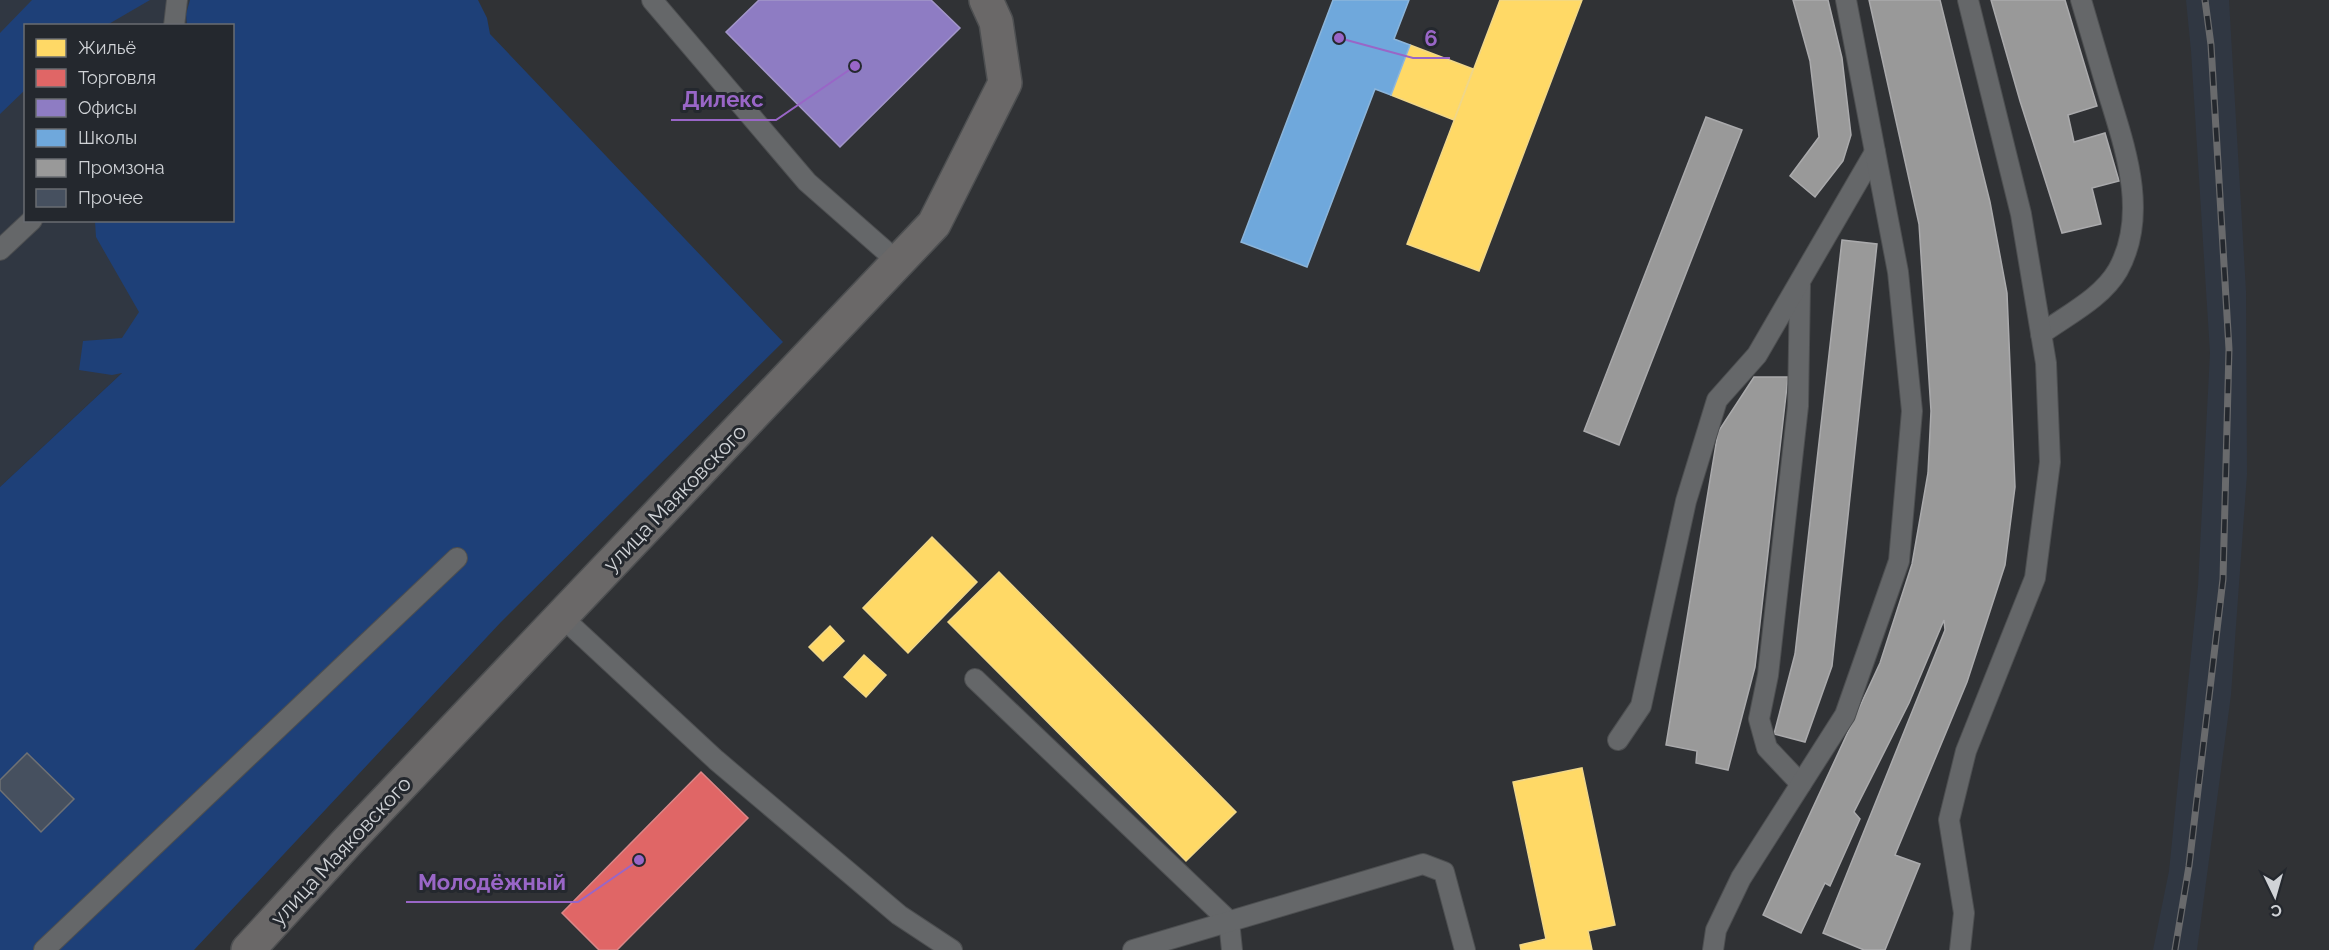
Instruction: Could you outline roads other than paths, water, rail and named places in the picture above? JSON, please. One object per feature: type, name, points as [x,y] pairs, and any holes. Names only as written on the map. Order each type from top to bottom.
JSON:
[{"type":"street","name":"улица Маяковского","points":[[248,950],[348,841],[934,224],[1005,84],[996,22],[986,0]]},
{"type":"lane","points":[[174,24],[177,0]]},
{"type":"lane","points":[[652,0],[807,182],[898,262]]},
{"type":"lane","points":[[1713,950],[1716,930],[1741,878],[1845,715],[1899,561],[1912,411],[1898,272],[1846,0]]},
{"type":"lane","points":[[1960,950],[1964,913],[1949,820],[1966,751],[2035,578],[2050,462],[2046,363],[2021,214],[1968,0]]},
{"type":"lane","points":[[2041,334],[2100,292],[2118,270],[2130,238],[2133,205],[2127,153],[2081,0]]},
{"type":"lane","points":[[1618,740],[1641,706],[1686,501],[1717,400],[1757,355],[1875,152]]},
{"type":"lane","points":[[0,250],[30,222]]},
{"type":"lane","points":[[1800,282],[1798,406],[1768,675],[1758,719],[1767,748],[1801,784]]},
{"type":"lane","points":[[44,950],[457,558]]},
{"type":"lane","points":[[562,617],[716,760],[899,915],[952,950]]},
{"type":"lane","points":[[975,679],[1229,921],[1232,950]]},
{"type":"lane","points":[[1133,950],[1423,864],[1444,872],[1465,950]]},
{"type":"railway","points":[[2175,950],[2189,866],[2223,579],[2229,349],[2211,45],[2205,0]]},
{"type":"place","name":"6","points":[[1339,38]]},
{"type":"place","name":"Дилекс","points":[[855,66]]},
{"type":"place","name":"Молодёжный","points":[[639,860]]}]
